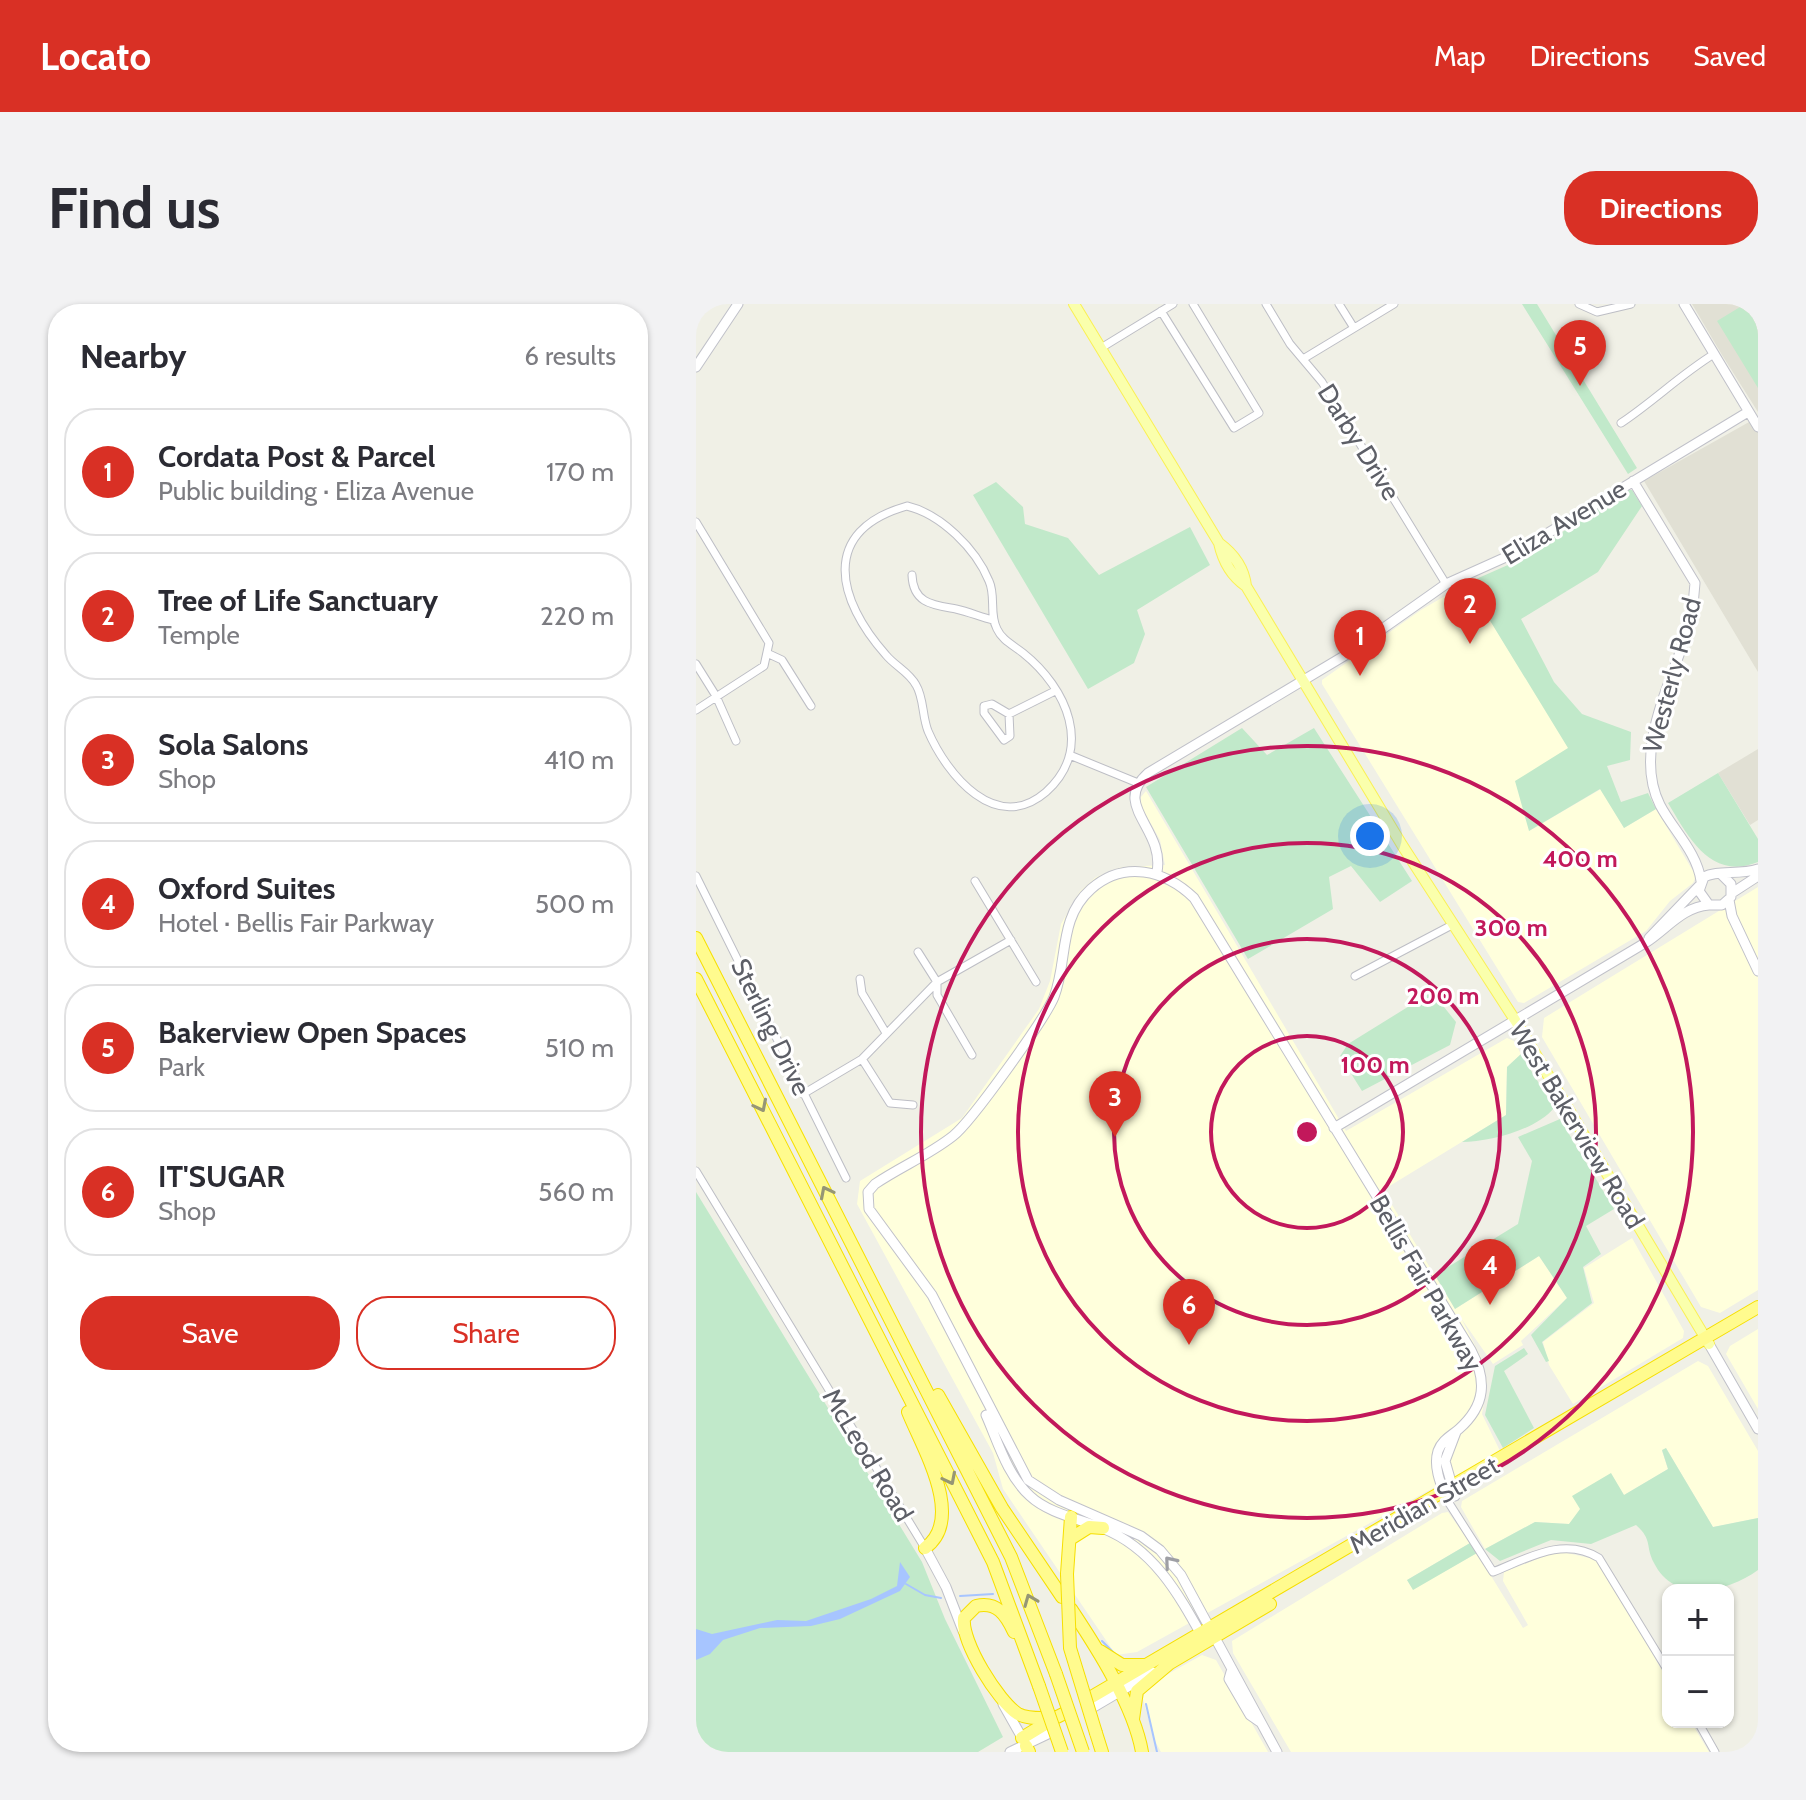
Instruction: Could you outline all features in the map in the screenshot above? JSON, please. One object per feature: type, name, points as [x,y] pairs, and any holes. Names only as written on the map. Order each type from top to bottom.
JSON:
[{"type":"highway","points":[[696,935],[1011,1557],[1083,1752]]},
{"type":"highway","points":[[696,979],[993,1562],[1062,1752]]},
{"type":"highway","points":[[696,988],[725,1036]]},
{"type":"highway","points":[[862,1262],[991,1490],[1062,1597]]},
{"type":"highway","name":"Meridian Street","points":[[1020,1747],[1116,1689],[1147,1665],[1210,1638],[1524,1455],[1758,1307]]},
{"type":"highway","points":[[864,1310],[939,1495],[940,1530],[925,1548]]},
{"type":"highway","name":"Meridian Street","points":[[1170,1663],[1351,1548],[1451,1497],[1573,1417],[1758,1315]]},
{"type":"highway","points":[[1524,1455],[1573,1417]]},
{"type":"highway","points":[[1069,1510],[1067,1574],[1070,1648],[1102,1752]]},
{"type":"highway","points":[[1070,1539],[1089,1527],[1103,1528]]},
{"type":"highway","points":[[1313,1579],[1316,1573],[1346,1555],[1351,1548]]},
{"type":"highway","points":[[964,1634],[964,1618],[971,1609],[986,1604],[997,1607],[1008,1621],[1039,1686]]},
{"type":"highway","points":[[1071,1609],[1095,1646],[1133,1719],[1142,1752]]},
{"type":"highway","name":"McLeod Road","points":[[964,1634],[1000,1699]]},
{"type":"highway","points":[[1095,1646],[1116,1664],[1147,1665]]},
{"type":"highway","points":[[1133,1719],[1137,1691],[1170,1663]]},
{"type":"highway","points":[[1000,1699],[1023,1716],[1067,1716]]},
{"type":"main road","name":"West Bakerview Road","points":[[1074,304],[1219,543],[1231,552],[1244,574],[1246,586],[1303,681],[1452,925],[1515,1020],[1707,1341]]},
{"type":"street","points":[[696,367],[738,304]]},
{"type":"street","points":[[1101,348],[1173,304]]},
{"type":"street","points":[[1161,311],[1234,428],[1259,413],[1193,304]]},
{"type":"street","name":"Darby Drive","points":[[1266,304],[1322,382],[1446,584]]},
{"type":"street","points":[[1339,304],[1354,328]]},
{"type":"street","points":[[1303,359],[1394,304]]},
{"type":"street","points":[[1579,304],[1597,312],[1631,304]]},
{"type":"street","points":[[1684,304],[1758,427]]},
{"type":"street","points":[[1621,423],[1662,397],[1682,374],[1714,354]]},
{"type":"street","name":"Eliza Avenue","points":[[1138,783],[1156,767],[1353,650],[1446,584],[1515,553],[1748,412]]},
{"type":"street","name":"Westerly Road","points":[[1633,481],[1695,583],[1692,616],[1649,749],[1653,788],[1696,860],[1700,883]]},
{"type":"street","points":[[907,506],[924,510],[957,537],[990,582],[993,620],[998,632],[1023,653],[1055,691],[1069,717],[1072,756],[1060,777],[1033,801],[998,805],[966,789],[947,765],[927,730],[918,687],[876,643],[848,594],[843,577],[849,549],[876,518],[907,506]]},
{"type":"street","points":[[696,522],[769,643],[764,666],[696,710]]},
{"type":"street","points":[[912,575],[913,587],[921,599],[937,607],[993,620]]},
{"type":"street","points":[[769,654],[782,660],[811,706]]},
{"type":"street","points":[[696,664],[716,696],[736,741]]},
{"type":"street","points":[[1009,714],[1055,691]]},
{"type":"street","points":[[990,703],[1009,714],[1010,736],[1004,740],[999,738],[983,708],[990,703]]},
{"type":"street","points":[[1072,756],[1138,783],[1134,802],[1158,848],[1157,872],[1125,873],[1090,890],[1071,916],[1052,1002],[969,1119],[944,1143],[885,1177],[868,1192],[869,1209],[932,1295],[977,1385],[984,1410],[1018,1483],[1031,1497],[1130,1529],[1160,1550],[1181,1575],[1210,1638]]},
{"type":"street","name":"Westerly Road","points":[[1677,831],[1717,873]]},
{"type":"street","points":[[1645,943],[1700,883],[1717,873],[1738,875],[1758,869]]},
{"type":"street","name":"Bellis Fair Parkway","points":[[1157,872],[1176,882],[1203,911],[1481,1370],[1479,1404],[1456,1432],[1445,1461],[1451,1497]]},
{"type":"street","points":[[1717,873],[1731,884],[1730,896],[1758,971]]},
{"type":"street","name":"Sterling Drive","points":[[696,876],[846,1178]]},
{"type":"street","points":[[1334,1128],[1668,929],[1686,910],[1711,906],[1758,876]]},
{"type":"street","points":[[975,881],[1036,982]]},
{"type":"street","points":[[1700,883],[1700,897],[1748,950]]},
{"type":"street","points":[[1355,976],[1452,925]]},
{"type":"street","points":[[803,1094],[862,1059],[937,982],[1011,940]]},
{"type":"street","points":[[918,952],[937,982],[937,995],[972,1055]]},
{"type":"street","points":[[860,979],[862,993],[886,1033]]},
{"type":"street","points":[[862,1059],[890,1103],[913,1105]]},
{"type":"street","name":"McLeod Road","points":[[696,1171],[925,1548],[946,1587],[964,1634]]},
{"type":"street","points":[[1707,1341],[1758,1429]]},
{"type":"street","points":[[1451,1497],[1493,1572],[1556,1548],[1583,1550],[1599,1558],[1662,1661]]},
{"type":"street","points":[[1069,1510],[1135,1546],[1151,1560],[1210,1638],[1277,1752]]},
{"type":"street","name":"Meridian Street","points":[[1116,1689],[1170,1663]]},
{"type":"street","name":"McLeod Road","points":[[1000,1699],[1020,1747]]},
{"type":"street","points":[[1701,1728],[1715,1752]]},
{"type":"shaded area","points":[[1522,304],[1537,304],[1637,468],[1628,474]]},
{"type":"shaded area","points":[[1692,304],[1758,304],[1758,412],[1722,355]]},
{"type":"shaded area","points":[[1745,304],[1758,304],[1758,388],[1717,321]]},
{"type":"shaded area","points":[[1758,417],[1758,672],[1644,481]]},
{"type":"shaded area","points":[[996,482],[1023,507],[1025,524],[1068,538],[1099,575],[1190,527],[1210,565],[1137,610],[1145,634],[1134,663],[1088,689],[973,495]]},
{"type":"shaded area","points":[[1632,490],[1642,506],[1598,572],[1521,619],[1554,682],[1582,714],[1631,732],[1630,760],[1607,766],[1621,802],[1648,793],[1656,809],[1624,828],[1600,789],[1529,831],[1515,781],[1568,748],[1467,583],[1517,561]]},
{"type":"shaded area","points":[[1467,583],[1569,748],[1529,831],[1601,789],[1624,828],[1656,809],[1696,876],[1693,883],[1670,901],[1646,931],[1524,1003],[1518,1002],[1322,684],[1322,680],[1421,610]]},
{"type":"shaded area","points":[[1242,728],[1267,755],[1314,728],[1412,881],[1380,902],[1351,866],[1329,877],[1333,909],[1248,959],[1146,787]]},
{"type":"shaded area","points":[[1758,749],[1758,820],[1750,825],[1718,773]]},
{"type":"shaded area","points":[[1718,773],[1758,839],[1758,862],[1727,866],[1714,861],[1693,842],[1668,803]]},
{"type":"shaded area","points":[[1146,791],[1346,1131],[1507,1038],[1514,1041],[1521,1054],[1507,1067],[1506,1115],[1383,1190],[1455,1309],[1539,1256],[1567,1298],[1521,1341],[1523,1345],[1493,1364],[1461,1318],[1481,1357],[1487,1382],[1482,1414],[1500,1451],[1137,1652],[1116,1655],[1003,1489],[993,1453],[857,1204],[860,1181],[962,1118],[1039,1009],[1050,981],[1061,924],[1080,891],[1096,877],[1121,867],[1165,865],[1160,840],[1141,806],[1141,797]]},
{"type":"shaded area","points":[[1758,887],[1758,1290],[1720,1313],[1701,1307],[1542,1037],[1544,1018]]},
{"type":"shaded area","points":[[1432,992],[1456,1022],[1450,1045],[1362,1091],[1340,1056],[1348,1044]]},
{"type":"shaded area","points":[[1521,1054],[1554,1108],[1536,1123],[1511,1133],[1462,1142],[1506,1115],[1507,1067]]},
{"type":"shaded area","points":[[1560,1119],[1614,1209],[1586,1226],[1601,1254],[1583,1267],[1592,1303],[1542,1342],[1549,1361],[1546,1362],[1531,1335],[1567,1298],[1539,1256],[1455,1309],[1435,1275],[1518,1224],[1532,1161],[1518,1137]]},
{"type":"shaded area","points":[[696,1192],[922,1562],[945,1619],[1003,1737],[978,1752],[696,1752]]},
{"type":"shaded area","points":[[1632,1238],[1684,1331],[1683,1338],[1573,1404],[1549,1365],[1543,1342],[1594,1303],[1584,1268]]},
{"type":"shaded area","points":[[1758,1329],[1758,1409],[1726,1354],[1730,1346]]},
{"type":"shaded area","points":[[1524,1348],[1528,1354],[1504,1371],[1534,1428],[1503,1448],[1485,1415],[1495,1366]]},
{"type":"shaded area","points":[[1698,1361],[1708,1366],[1758,1451],[1758,1518],[1713,1527],[1666,1448],[1662,1451],[1668,1469],[1624,1495],[1611,1474],[1569,1524],[1535,1522],[1485,1549],[1461,1507],[1462,1501]]},
{"type":"shaded area","points":[[1666,1448],[1713,1527],[1758,1518],[1758,1570],[1732,1584],[1674,1584],[1654,1563],[1647,1539],[1636,1525],[1591,1544],[1551,1540],[1500,1561],[1485,1549],[1535,1522],[1569,1524],[1580,1509],[1572,1496],[1611,1473],[1624,1495],[1668,1469],[1662,1450]]},
{"type":"shaded area","points":[[1448,1512],[1470,1543],[1407,1580],[1413,1589],[1477,1553],[1523,1628],[1528,1625],[1503,1581],[1504,1572],[1558,1551],[1594,1559],[1602,1566],[1662,1671],[1662,1728],[1695,1728],[1709,1752],[1291,1752],[1233,1653],[1232,1641]]},
{"type":"shaded area","points":[[1470,1543],[1477,1553],[1413,1590],[1407,1580]]},
{"type":"shaded area","points":[[1202,1655],[1216,1660],[1268,1752],[1161,1752],[1154,1739],[1143,1699],[1145,1692],[1159,1679]]},
{"type":"water","points":[[900,1562],[910,1577],[900,1591],[840,1619],[811,1626],[760,1628],[723,1640],[710,1654],[696,1660],[696,1629],[712,1634],[777,1620],[806,1621],[871,1599],[897,1586]]},
{"type":"waterway","points":[[906,1584],[925,1595],[941,1598]]},
{"type":"waterway","points":[[960,1596],[993,1594]]},
{"type":"waterway","points":[[1102,1641],[1115,1654]]},
{"type":"waterway","points":[[1146,1704],[1157,1752]]},
{"type":"place","name":"Bakerview Open Spaces","points":[[1580,386]]},
{"type":"place","name":"Tree of Life Sanctuary","points":[[1470,644]]},
{"type":"place","name":"Cordata Post & Parcel","points":[[1360,676]]},
{"type":"place","name":"Sola Salons","points":[[1115,1137]]},
{"type":"place","name":"Oxford Suites","points":[[1490,1305]]},
{"type":"place","name":"IT'SUGAR","points":[[1189,1345]]}]
